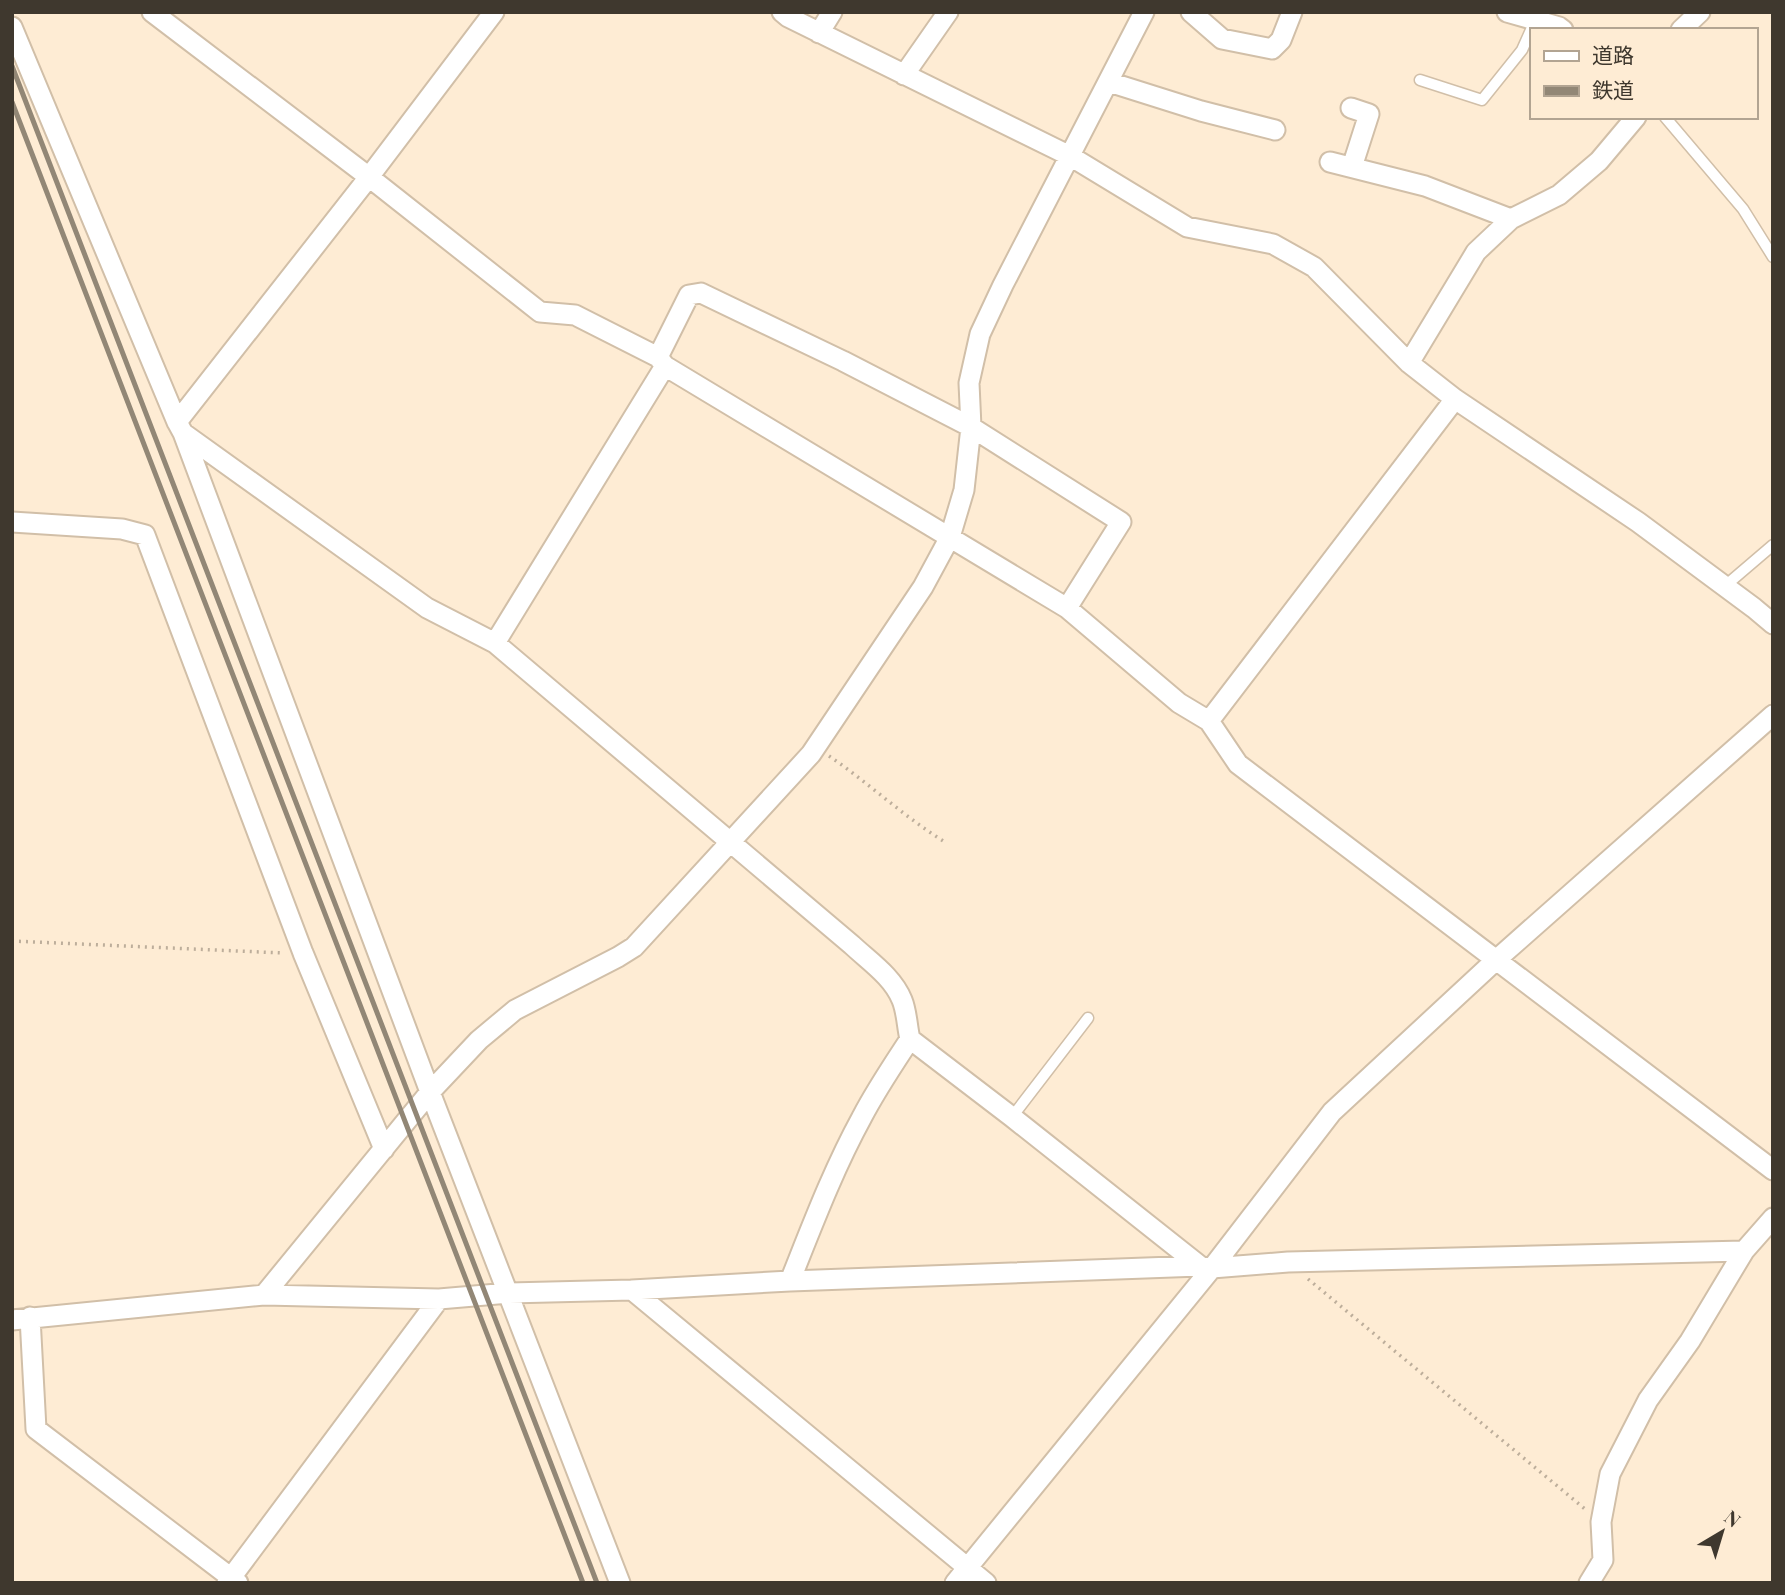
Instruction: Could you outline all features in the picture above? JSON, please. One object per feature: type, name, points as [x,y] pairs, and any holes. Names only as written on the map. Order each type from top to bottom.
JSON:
[{"type":"street","points":[[152,12],[369,177],[540,312],[575,315],[662,361],[1067,608],[1179,703],[1209,721],[1238,764],[1773,1171]]},
{"type":"street","points":[[180,428],[494,12]]},
{"type":"street","points":[[782,12],[788,18],[1070,156],[1187,227],[1273,244],[1314,267],[1409,363],[1455,399],[1638,522],[1773,624]]},
{"type":"street","points":[[819,33],[832,12]]},
{"type":"street","points":[[904,75],[948,12]]},
{"type":"street","points":[[264,1295],[430,1092],[480,1040],[516,1010],[634,947],[811,754],[923,587],[950,537],[964,490],[971,427],[969,383],[980,334],[1144,12]]},
{"type":"street","points":[[1191,12],[1222,39],[1272,49],[1281,40],[1292,12]]},
{"type":"street","points":[[1507,12],[1535,21],[1564,23]]},
{"type":"street","points":[[1683,28],[1700,12]]},
{"type":"street","points":[[12,27],[180,428],[430,1092],[620,1583]]},
{"type":"street","points":[[1109,82],[1201,111],[1275,130]]},
{"type":"street","points":[[1351,108],[1369,114],[1352,167]]},
{"type":"street","points":[[1409,363],[1476,252],[1511,219],[1559,195],[1599,161],[1634,119]]},
{"type":"street","points":[[1330,162],[1425,186],[1511,219]]},
{"type":"street","points":[[495,643],[662,361],[689,295],[701,293],[843,361],[971,427],[1121,522],[1067,608]]},
{"type":"street","points":[[1209,721],[1455,399]]},
{"type":"street","points":[[180,428],[427,608],[495,643],[852,945],[889,980],[903,1002],[910,1039],[1206,1267]]},
{"type":"street","points":[[12,522],[122,530],[145,535],[303,953],[384,1149]]},
{"type":"street","points":[[955,1583],[1332,1112],[1496,961],[1773,715]]},
{"type":"street","points":[[790,1281],[827,1188],[860,1119],[910,1039]]},
{"type":"street","points":[[1589,1583],[1603,1560],[1601,1522],[1610,1474],[1648,1401],[1690,1341],[1744,1251],[1773,1218]]},
{"type":"street","points":[[439,1299],[232,1581],[36,1429],[21,1319],[264,1295],[439,1299],[509,1293],[1288,1262],[1744,1251]]},
{"type":"street","points":[[632,1290],[986,1583]]},
{"type":"lane","points":[[1532,28],[1535,21]]},
{"type":"lane","points":[[1420,80],[1482,100],[1522,50],[1530,32]]},
{"type":"lane","points":[[1667,119],[1743,209],[1773,257]]},
{"type":"lane","points":[[1725,586],[1773,545]]},
{"type":"lane","points":[[1012,1117],[1088,1018]]},
{"type":"path","points":[[816,746],[944,842]]},
{"type":"path","points":[[12,941],[303,953]]},
{"type":"path","points":[[1288,1262],[1601,1522]]},
{"type":"railway","points":[[12,66],[597,1583]]},
{"type":"railway","points":[[12,102],[583,1583]]}]
